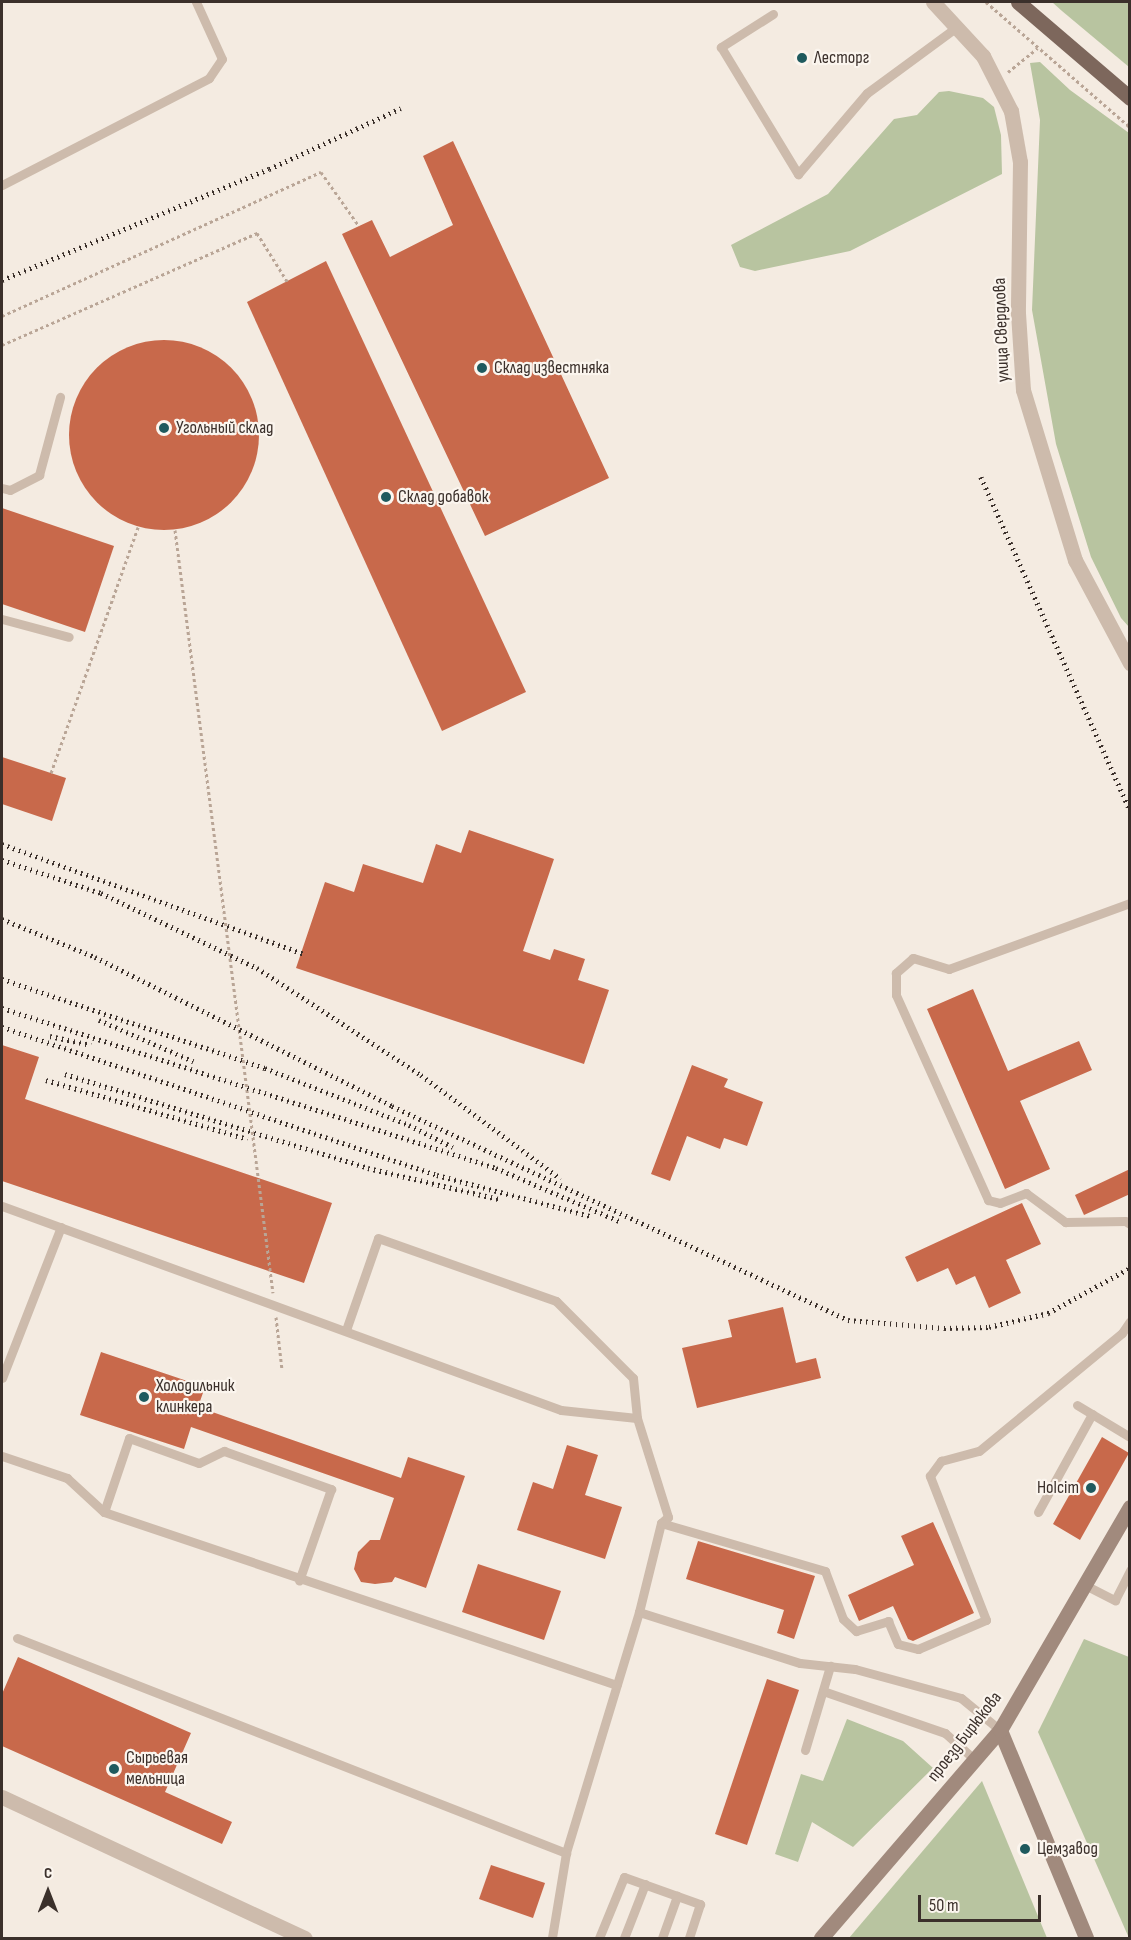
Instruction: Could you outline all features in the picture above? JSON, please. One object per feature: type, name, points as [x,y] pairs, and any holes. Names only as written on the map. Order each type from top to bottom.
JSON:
[{"type":"main road","points":[[1018,2],[1130,98]]},
{"type":"street","name":"улица Свердлова","points":[[933,2],[957,27],[997,81],[1011,111],[1020,162],[1018,313],[1023,390],[1075,560],[1130,663]]},
{"type":"street","name":"проезд Бирюкова","points":[[821,1938],[1000,1730],[1130,1507]]},
{"type":"street","points":[[1000,1730],[1086,1938]]},
{"type":"street","points":[[2,1797],[305,1938]]},
{"type":"lane","points":[[2,185],[209,78],[222,59],[196,2]]},
{"type":"lane","points":[[773,14],[721,47],[798,174],[867,93],[957,27]]},
{"type":"lane","points":[[2,488],[10,490],[39,475],[60,397]]},
{"type":"lane","points":[[2,619],[69,637]]},
{"type":"lane","points":[[1130,903],[949,969],[913,958],[896,973],[896,995],[988,1200],[1000,1203],[1026,1193],[1065,1222],[1125,1221],[1130,1224]]},
{"type":"lane","points":[[2,1206],[561,1410],[637,1418]]},
{"type":"lane","points":[[2,1378],[61,1227]]},
{"type":"lane","points":[[346,1330],[378,1238],[556,1301],[633,1378],[637,1418],[668,1517],[662,1523],[639,1612],[566,1853],[552,1938]]},
{"type":"lane","points":[[662,1523],[825,1571],[843,1619],[856,1631],[888,1621],[898,1644],[918,1649],[986,1620],[930,1476],[941,1461],[979,1450],[1114,1340],[1130,1321]]},
{"type":"lane","points":[[1077,1405],[1130,1437]]},
{"type":"lane","points":[[1038,1512],[1092,1414]]},
{"type":"lane","points":[[104,1512],[129,1438],[199,1462],[224,1450],[332,1489],[300,1581]]},
{"type":"lane","points":[[2,1456],[67,1478],[104,1512],[300,1581],[617,1685]]},
{"type":"lane","points":[[1085,1584],[1115,1600],[1130,1570]]},
{"type":"lane","points":[[639,1612],[800,1663],[830,1666],[961,1698],[1000,1730]]},
{"type":"lane","points":[[17,1638],[566,1853]]},
{"type":"lane","points":[[805,1750],[830,1666]]},
{"type":"lane","points":[[823,1691],[945,1733],[975,1760]]},
{"type":"lane","points":[[599,1938],[624,1877],[700,1904],[689,1938]]},
{"type":"lane","points":[[624,1938],[645,1884]]},
{"type":"lane","points":[[662,1938],[677,1896]]},
{"type":"path","points":[[986,2],[1130,127]]},
{"type":"path","points":[[997,81],[1038,48]]},
{"type":"path","points":[[2,316],[321,172],[359,226]]},
{"type":"path","points":[[2,345],[257,233],[287,281]]},
{"type":"path","points":[[51,774],[138,527]]},
{"type":"path","points":[[175,530],[273,1299]]},
{"type":"path","points":[[275,1311],[282,1370]]},
{"type":"green space","points":[[1052,2],[1129,2],[1129,67],[1062,11]]},
{"type":"green space","points":[[1040,62],[1070,90],[1129,133],[1129,627],[1121,618],[1091,557],[1056,444],[1032,310],[1040,120],[1030,63]]},
{"type":"green space","points":[[949,91],[983,98],[994,107],[1001,135],[1002,174],[850,251],[755,271],[740,267],[731,245],[828,194],[894,119],[917,115],[939,92]]},
{"type":"green space","points":[[1084,1639],[1129,1657],[1129,1938],[1038,1732]]},
{"type":"green space","points":[[847,1719],[903,1741],[933,1768],[853,1847],[812,1822],[798,1862],[775,1854],[801,1774],[823,1781]]},
{"type":"green space","points":[[982,1781],[1047,1938],[849,1938]]},
{"type":"building","name":"Склад известняка","points":[[453,141],[609,478],[485,536],[342,234],[372,220],[390,257],[453,225],[423,156]]},
{"type":"building","name":"Склад добавок","points":[[326,261],[526,692],[442,731],[247,302]]},
{"type":"building","name":"Угольный склад","points":[[164,340],[200,347],[217,356],[231,368],[243,382],[252,399],[259,435],[252,471],[243,488],[231,502],[217,514],[200,523],[164,530],[128,523],[111,514],[97,502],[85,488],[76,471],[69,435],[76,399],[85,382],[97,368],[111,356],[128,347]]},
{"type":"building","points":[[2,508],[114,546],[85,632],[2,604]]},
{"type":"building","points":[[2,757],[66,778],[52,821],[2,804]]},
{"type":"building","points":[[469,830],[554,859],[523,951],[550,960],[554,949],[585,959],[578,980],[609,990],[584,1064],[296,968],[325,882],[354,892],[363,864],[423,883],[436,844],[461,853]]},
{"type":"building","points":[[973,989],[1008,1071],[1079,1041],[1092,1070],[1020,1101],[1050,1169],[1005,1189],[927,1009]]},
{"type":"building","points":[[2,1045],[39,1057],[25,1099],[332,1203],[304,1283],[2,1181]]},
{"type":"building","points":[[692,1065],[728,1079],[724,1087],[763,1102],[747,1146],[724,1138],[720,1149],[687,1136],[670,1181],[651,1174]]},
{"type":"building","points":[[1130,1169],[1130,1194],[1084,1215],[1075,1195]]},
{"type":"building","points":[[1022,1203],[1041,1244],[1006,1260],[1021,1293],[989,1308],[975,1276],[956,1285],[948,1268],[917,1282],[905,1257]]},
{"type":"building","points":[[783,1307],[796,1363],[816,1358],[821,1378],[697,1408],[682,1348],[732,1337],[728,1320]]},
{"type":"building","points":[[101,1352],[205,1387],[198,1407],[401,1478],[408,1457],[465,1476],[426,1588],[395,1577],[392,1582],[375,1584],[361,1582],[354,1569],[358,1552],[370,1540],[380,1540],[394,1498],[191,1427],[184,1449],[80,1415]]},
{"type":"building","name":"Holcim","points":[[1102,1437],[1129,1453],[1080,1540],[1053,1524]]},
{"type":"building","points":[[567,1445],[598,1455],[585,1495],[622,1507],[605,1559],[517,1530],[533,1482],[553,1489]]},
{"type":"building","points":[[933,1522],[974,1613],[913,1641],[908,1639],[893,1606],[859,1621],[848,1595],[914,1565],[901,1536]]},
{"type":"building","points":[[698,1541],[815,1576],[794,1639],[777,1633],[784,1610],[686,1579]]},
{"type":"building","points":[[478,1564],[561,1591],[544,1640],[462,1612]]},
{"type":"building","name":"Сырьевая мельница","points":[[18,1657],[191,1733],[165,1792],[232,1822],[222,1844],[2,1746],[2,1694]]},
{"type":"building","points":[[767,1679],[799,1690],[747,1845],[715,1834]]},
{"type":"building","points":[[491,1865],[545,1883],[533,1918],[479,1899]]},
{"type":"railway","points":[[2,280],[269,169],[401,108]]},
{"type":"railway","points":[[981,477],[1130,810]]},
{"type":"railway","points":[[2,844],[305,954]]},
{"type":"railway","points":[[2,860],[101,893],[257,968],[421,1075],[561,1179]]},
{"type":"railway","points":[[2,919],[95,957],[392,1106],[848,1320],[944,1328],[989,1327],[1048,1313],[1130,1268]]},
{"type":"railway","points":[[2,979],[265,1068],[409,1125],[453,1147]]},
{"type":"railway","points":[[2,1008],[496,1168],[619,1221]]},
{"type":"railway","points":[[99,1020],[193,1061]]},
{"type":"railway","points":[[2,1027],[437,1175],[590,1216]]},
{"type":"railway","points":[[50,1036],[91,1045]]},
{"type":"railway","points":[[65,1074],[368,1168],[498,1199]]},
{"type":"railway","points":[[46,1080],[248,1139]]},
{"type":"place","name":"Лесторг","points":[[802,58]]},
{"type":"place","name":"Склад известняка","points":[[482,368]]},
{"type":"place","name":"Угольный склад","points":[[164,428]]},
{"type":"place","name":"Склад добавок","points":[[386,497]]},
{"type":"place","name":"Холодильник клинкера","points":[[144,1397]]},
{"type":"place","name":"Holcim","points":[[1091,1488]]},
{"type":"place","name":"Сырьевая мельница","points":[[114,1769]]},
{"type":"place","name":"Цемзавод","points":[[1025,1849]]}]
